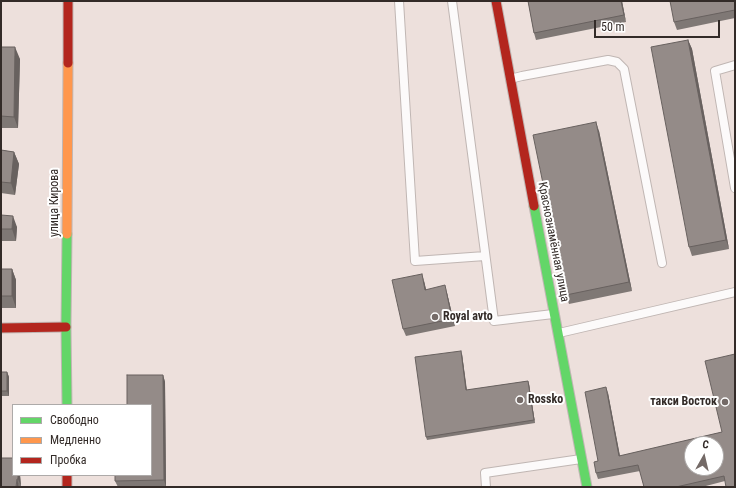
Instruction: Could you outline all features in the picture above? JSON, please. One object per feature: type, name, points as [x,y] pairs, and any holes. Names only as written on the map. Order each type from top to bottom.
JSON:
[{"type":"main road","name":"улица Кирова","points":[[67,404],[68,1]]},
{"type":"main road","name":"Краснознамённая улица","points":[[496,1],[587,487]]},
{"type":"main road","points":[[1,328],[66,327]]},
{"type":"main road","points":[[67,476],[67,487]]},
{"type":"lane","points":[[399,1],[415,261],[485,256]]},
{"type":"lane","points":[[452,1],[494,321],[554,314]]},
{"type":"lane","points":[[510,79],[608,60],[617,62],[624,69],[662,263]]},
{"type":"lane","points":[[735,65],[715,71],[735,188]]},
{"type":"lane","points":[[558,333],[735,292]]},
{"type":"lane","points":[[486,487],[485,473],[582,459]]},
{"type":"building","points":[[528,1],[621,1],[624,15],[534,33]]},
{"type":"building","points":[[670,1],[735,1],[735,10],[674,22]]},
{"type":"building","points":[[688,40],[726,240],[689,247],[651,47]]},
{"type":"building","points":[[1,47],[15,47],[14,117],[1,116]]},
{"type":"building","points":[[596,122],[629,282],[566,295],[533,135]]},
{"type":"building","points":[[1,150],[14,152],[11,183],[1,182]]},
{"type":"building","points":[[1,215],[13,216],[12,229],[1,229]]},
{"type":"building","points":[[1,269],[12,269],[12,296],[1,296]]},
{"type":"building","points":[[422,274],[425,290],[445,285],[452,319],[403,329],[392,280]]},
{"type":"building","points":[[461,351],[466,390],[528,381],[534,420],[426,437],[415,357]]},
{"type":"building","points":[[735,354],[735,487],[726,487],[724,476],[724,436],[705,436],[722,432],[705,361]]},
{"type":"building","points":[[1,372],[7,372],[7,391],[1,391]]},
{"type":"building","points":[[127,375],[163,375],[164,480],[115,481],[115,476],[152,476],[152,404],[127,404]]},
{"type":"building","points":[[606,387],[619,456],[684,441],[684,476],[724,476],[676,487],[644,487],[638,465],[596,473],[594,462],[598,461],[585,392]]},
{"type":"building","points":[[1,458],[12,458],[12,476],[18,476],[16,487],[1,487]]},
{"type":"traffic: fast","points":[[534,206],[587,487]]},
{"type":"traffic: fast","points":[[67,234],[67,404]]},
{"type":"traffic: slow","points":[[67,234],[68,63]]},
{"type":"traffic: jam","points":[[68,1],[68,63]]},
{"type":"traffic: jam","points":[[496,1],[534,206]]},
{"type":"traffic: jam","points":[[1,328],[66,327]]},
{"type":"traffic: jam","points":[[67,476],[67,487]]},
{"type":"place","name":"Royal avto","points":[[435,317]]},
{"type":"place","name":"Rossko","points":[[520,400]]},
{"type":"place","name":"такси Восток","points":[[725,402]]}]
